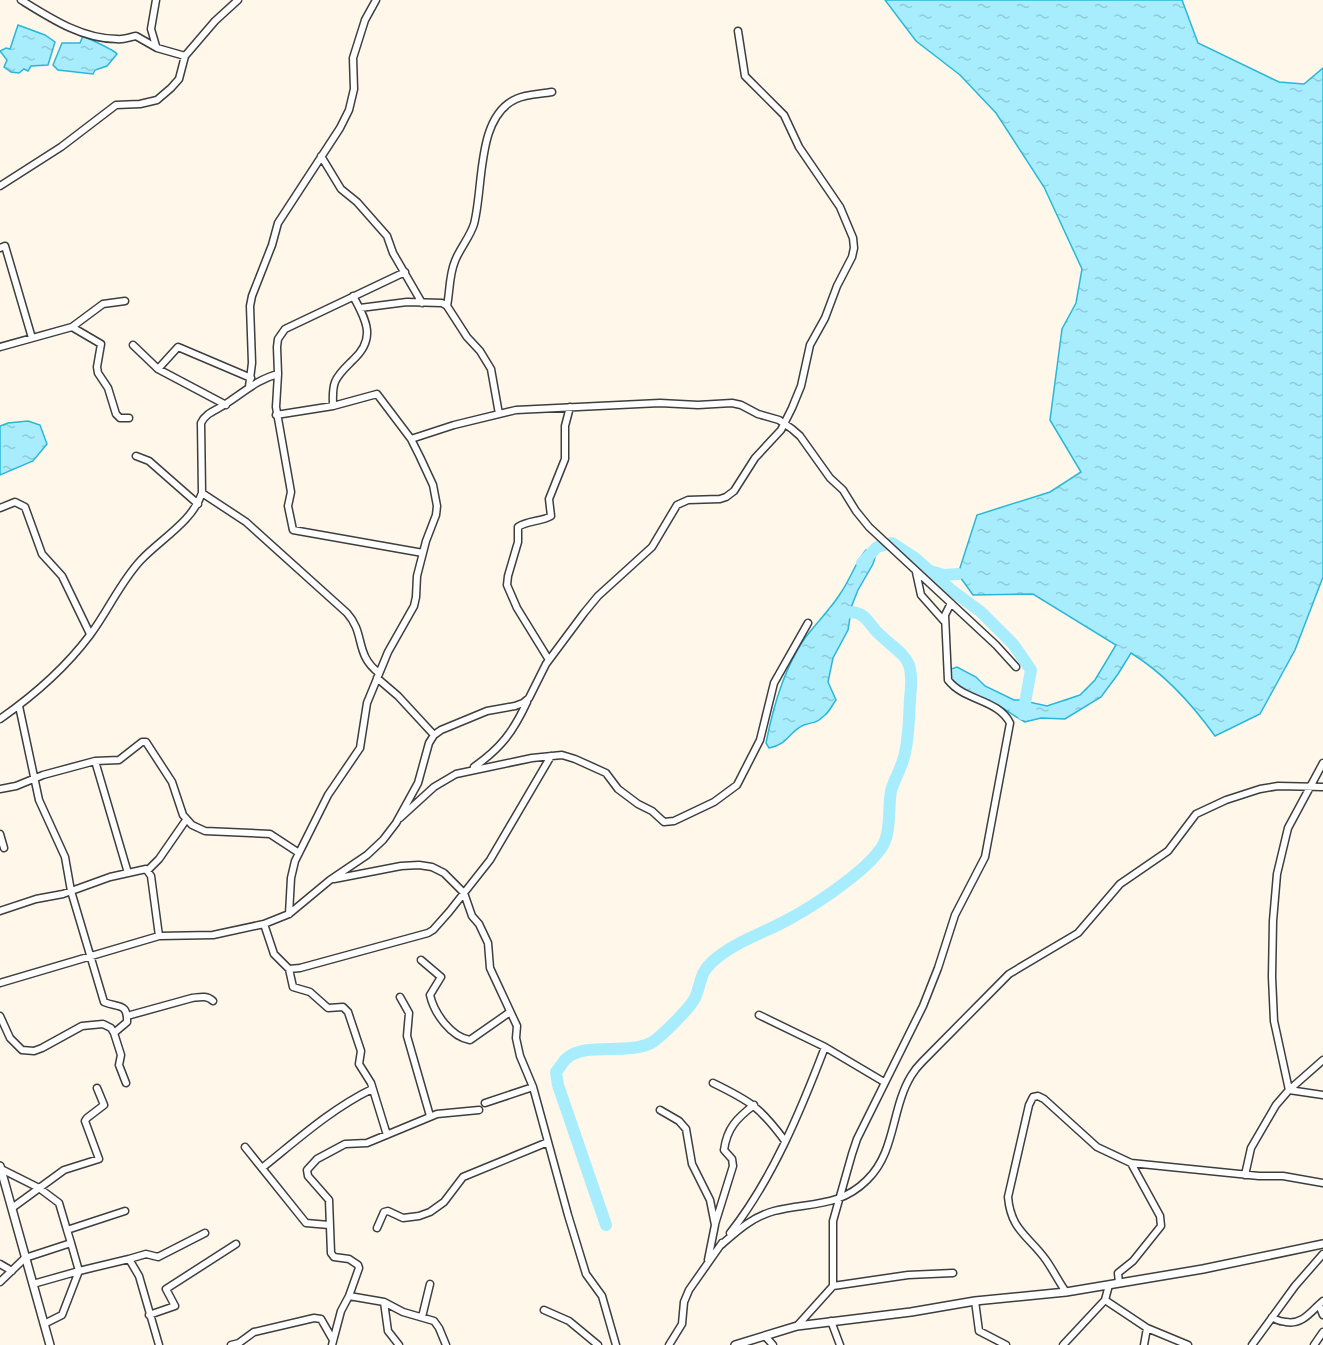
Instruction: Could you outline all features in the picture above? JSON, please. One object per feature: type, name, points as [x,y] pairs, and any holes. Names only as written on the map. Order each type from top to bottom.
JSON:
[{"type":"street","points":[[21,0],[63,25],[85,33],[118,40],[136,36],[157,48],[185,56]]},
{"type":"street","points":[[156,0],[151,29],[157,48]]},
{"type":"street","points":[[0,186],[61,147],[116,105],[140,104],[157,100],[179,79],[185,56],[238,0]]},
{"type":"street","points":[[249,387],[252,363],[250,306],[252,296],[278,223],[340,128],[349,110],[354,89],[353,58],[365,20],[376,0]]},
{"type":"street","points":[[471,769],[499,748],[510,735],[549,660],[598,596],[652,547],[677,506],[688,500],[726,497],[734,491],[755,458],[775,437],[785,423],[801,386],[810,345],[825,318],[837,286],[852,257],[853,238],[840,207],[799,147],[784,115],[745,76],[738,31]]},
{"type":"street","points":[[447,306],[455,261],[474,223],[481,186],[485,141],[492,122],[498,113],[513,100],[523,96],[552,92]]},
{"type":"street","points":[[321,156],[341,189],[357,202],[387,236],[393,253],[423,303]]},
{"type":"street","points":[[0,248],[5,246],[32,338]]},
{"type":"street","points":[[405,272],[285,329],[281,333],[277,347],[276,415],[290,487],[288,506],[293,530],[423,553]]},
{"type":"street","points":[[333,406],[332,390],[336,379],[361,353],[367,342],[367,332],[360,308],[353,296]]},
{"type":"street","points":[[0,347],[72,327],[103,304],[125,301]]},
{"type":"street","points":[[360,308],[400,303],[442,303],[447,306],[491,369],[499,414]]},
{"type":"street","points":[[72,327],[101,344],[98,374],[108,388],[118,417],[129,418]]},
{"type":"street","points":[[133,345],[158,369],[226,405]]},
{"type":"street","points":[[158,369],[178,347],[251,378]]},
{"type":"street","points":[[0,719],[19,706],[75,653],[135,567],[189,516],[198,504],[202,493],[201,423],[205,416],[226,405],[249,387],[278,374]]},
{"type":"street","points":[[276,415],[333,406],[376,394],[411,439],[433,485],[437,506],[434,524],[417,576],[414,606],[388,652],[378,676],[365,712],[360,748],[328,795],[299,853],[291,878],[289,914]]},
{"type":"street","points":[[411,439],[454,425],[516,410],[660,403],[741,405],[785,423],[800,436],[830,478],[843,490],[862,519],[996,645],[1016,668]]},
{"type":"street","points":[[549,660],[509,593],[508,576],[518,542],[519,527],[551,516],[549,499],[565,459],[566,426],[570,407]]},
{"type":"street","points":[[136,456],[144,457],[198,504]]},
{"type":"street","points":[[202,493],[246,522],[346,613],[355,626],[366,661],[434,735]]},
{"type":"street","points":[[0,508],[15,502],[25,507],[42,554],[62,576],[90,634]]},
{"type":"street","points":[[916,571],[921,595],[942,617],[945,624]]},
{"type":"street","points":[[833,1286],[833,1221],[857,1139],[923,1006],[955,915],[985,857],[1010,723],[999,709],[961,692],[948,680],[945,615],[951,603]]},
{"type":"street","points":[[396,823],[444,780],[471,769],[551,756],[569,756],[606,773],[618,789],[652,811],[664,822],[674,821],[714,802],[737,785],[752,759],[760,740],[774,683],[808,623]]},
{"type":"street","points":[[0,983],[159,936],[213,935],[264,924],[289,914],[330,880],[367,855],[383,840],[396,823],[418,783],[429,743],[434,735],[441,729],[486,711],[515,706],[529,698]]},
{"type":"street","points":[[19,706],[39,800],[65,857],[71,891],[104,1002],[121,1006],[127,1016],[126,1022],[114,1033]]},
{"type":"street","points":[[0,789],[95,761],[119,760],[142,742],[146,742],[172,782],[186,820],[205,831],[270,834],[299,853]]},
{"type":"street","points":[[289,969],[428,933],[449,912],[495,852],[551,756]]},
{"type":"street","points":[[95,761],[128,873]]},
{"type":"street","points":[[1289,1090],[1274,1021],[1273,921],[1277,874],[1288,828],[1323,764]]},
{"type":"street","points":[[721,1245],[747,1222],[758,1216],[838,1200],[856,1191],[870,1178],[884,1158],[910,1077],[922,1062],[1009,974],[1078,933],[1120,884],[1168,851],[1196,814],[1226,800],[1260,789],[1278,786],[1323,786]]},
{"type":"street","points":[[0,911],[128,873],[148,870],[159,859],[186,820]]},
{"type":"street","points":[[0,834],[4,848]]},
{"type":"street","points":[[330,880],[401,866],[419,865],[432,867],[444,873],[464,893],[472,916],[479,924],[488,943],[490,969],[517,1026],[516,1038],[520,1056],[533,1087],[586,1274],[602,1296],[616,1345]]},
{"type":"street","points":[[148,870],[152,876],[159,936]]},
{"type":"street","points":[[264,924],[274,954],[289,969],[293,987],[310,992],[328,1008],[343,1007],[348,1012],[361,1051],[359,1064],[372,1089],[387,1134]]},
{"type":"street","points":[[421,960],[441,977],[430,995],[436,1011],[447,1025],[465,1039],[470,1040],[510,1012]]},
{"type":"street","points":[[127,1016],[202,996],[213,1001]]},
{"type":"street","points":[[399,997],[409,1013],[407,1036],[430,1116]]},
{"type":"street","points":[[759,1015],[825,1047],[885,1082]]},
{"type":"street","points":[[0,1016],[10,1038],[22,1050],[34,1051],[87,1025],[104,1024],[114,1033],[121,1055],[119,1065],[126,1083]]},
{"type":"street","points":[[669,1345],[681,1324],[684,1302],[689,1290],[756,1197],[810,1088],[825,1047]]},
{"type":"street","points":[[1245,1175],[1251,1148],[1276,1105],[1289,1090],[1323,1060]]},
{"type":"street","points":[[713,1083],[754,1105],[767,1117],[784,1141]]},
{"type":"street","points":[[485,1103],[533,1087]]},
{"type":"street","points":[[12,1208],[64,1170],[99,1159],[86,1121],[104,1105],[97,1088]]},
{"type":"street","points":[[262,1168],[327,1116],[372,1089]]},
{"type":"street","points":[[1289,1090],[1323,1095]]},
{"type":"street","points":[[1066,1292],[1046,1259],[1022,1234],[1010,1212],[1008,1197],[1030,1100],[1038,1096],[1097,1147],[1131,1163],[1245,1175],[1283,1176],[1323,1183]]},
{"type":"street","points":[[707,1264],[715,1225],[733,1166],[732,1159],[724,1150],[729,1129],[735,1120],[754,1105]]},
{"type":"street","points":[[332,1343],[341,1311],[358,1273],[358,1265],[349,1258],[334,1257],[331,1253],[329,1200],[308,1176],[307,1170],[317,1159],[345,1144],[367,1143],[430,1116],[479,1110]]},
{"type":"street","points":[[660,1110],[679,1121],[686,1129],[692,1164],[710,1200],[715,1225]]},
{"type":"street","points":[[377,1228],[384,1212],[388,1211],[403,1218],[430,1212],[444,1202],[463,1177],[548,1142]]},
{"type":"street","points":[[245,1148],[306,1223],[329,1225]]},
{"type":"street","points":[[1119,1283],[1118,1273],[1133,1261],[1161,1226],[1160,1216],[1131,1163]]},
{"type":"street","points":[[0,1168],[39,1188],[60,1203],[80,1271],[62,1315],[44,1324]]},
{"type":"street","points":[[0,1168],[50,1345]]},
{"type":"street","points":[[0,1178],[5,1185]]},
{"type":"street","points":[[67,1230],[125,1211]]},
{"type":"street","points":[[33,1284],[146,1254],[158,1257],[204,1233]]},
{"type":"street","points":[[0,1282],[26,1258],[71,1243]]},
{"type":"street","points":[[149,1315],[175,1306],[166,1288],[236,1244]]},
{"type":"street","points":[[735,1345],[797,1326],[911,1312],[975,1301],[1066,1292],[1203,1269],[1323,1244]]},
{"type":"street","points":[[1252,1345],[1323,1254]]},
{"type":"street","points":[[129,1259],[138,1276],[159,1345]]},
{"type":"street","points":[[0,1264],[12,1271]]},
{"type":"street","points":[[797,1326],[833,1286],[908,1275],[953,1274]]},
{"type":"street","points":[[422,1317],[430,1284]]},
{"type":"street","points":[[1063,1345],[1105,1300],[1109,1285]]},
{"type":"street","points":[[349,1296],[384,1302],[403,1312],[437,1324],[446,1345]]},
{"type":"street","points":[[1105,1300],[1147,1328],[1188,1345]]},
{"type":"street","points":[[975,1301],[979,1331],[1006,1345]]},
{"type":"street","points":[[384,1302],[388,1331],[399,1345]]},
{"type":"street","points":[[1272,1317],[1290,1323],[1301,1321],[1321,1303]]},
{"type":"street","points":[[1321,1303],[1323,1315]]},
{"type":"street","points":[[544,1310],[569,1321],[598,1345]]},
{"type":"street","points":[[231,1345],[244,1341],[254,1332],[314,1318],[321,1319],[332,1343]]},
{"type":"street","points":[[831,1321],[840,1345]]},
{"type":"street","points":[[1144,1345],[1147,1328]]},
{"type":"street","points":[[1314,1345],[1323,1332]]},
{"type":"street","points":[[765,1336],[773,1345]]},
{"type":"water","points":[[885,0],[1182,0],[1198,43],[1279,82],[1304,84],[1323,68],[1323,577],[1295,650],[1260,714],[1215,736],[1177,690],[1131,653],[1101,697],[1065,719],[1041,718],[1025,722],[990,702],[963,691],[949,675],[951,669],[957,667],[976,677],[985,686],[1014,700],[1047,706],[1080,695],[1095,680],[1116,645],[1033,594],[973,595],[958,574],[977,515],[1050,492],[1081,472],[1050,420],[1062,329],[1076,303],[1082,269],[1044,187],[996,113],[960,75],[916,41]]},
{"type":"water","points":[[18,25],[45,35],[55,42],[48,65],[31,66],[28,71],[24,69],[19,73],[11,72],[4,67],[7,60],[0,51],[10,49]]},
{"type":"water","points":[[83,36],[117,54],[107,66],[95,70],[93,74],[58,70],[53,65],[62,43],[80,43]]},
{"type":"water","points":[[28,421],[40,425],[47,444],[33,461],[0,475],[0,426]]},
{"type":"water","points":[[866,550],[876,554],[852,605],[848,630],[833,658],[828,682],[836,700],[819,720],[804,725],[780,744],[769,748],[766,743],[772,716],[791,662],[805,638],[836,600]]},
{"type":"waterway","points":[[862,563],[877,547],[892,543],[915,558],[950,589],[981,612],[1013,644],[1031,670],[1023,714]]},
{"type":"waterway","points":[[930,571],[944,575],[958,574]]},
{"type":"waterway","points":[[606,1225],[558,1085],[556,1072],[566,1059],[575,1053],[595,1049],[630,1048],[651,1043],[692,1003],[703,974],[712,962],[730,948],[791,918],[829,895],[869,862],[885,841],[891,791],[903,761],[907,743],[911,674],[906,659],[863,616],[855,612],[835,612]]}]
